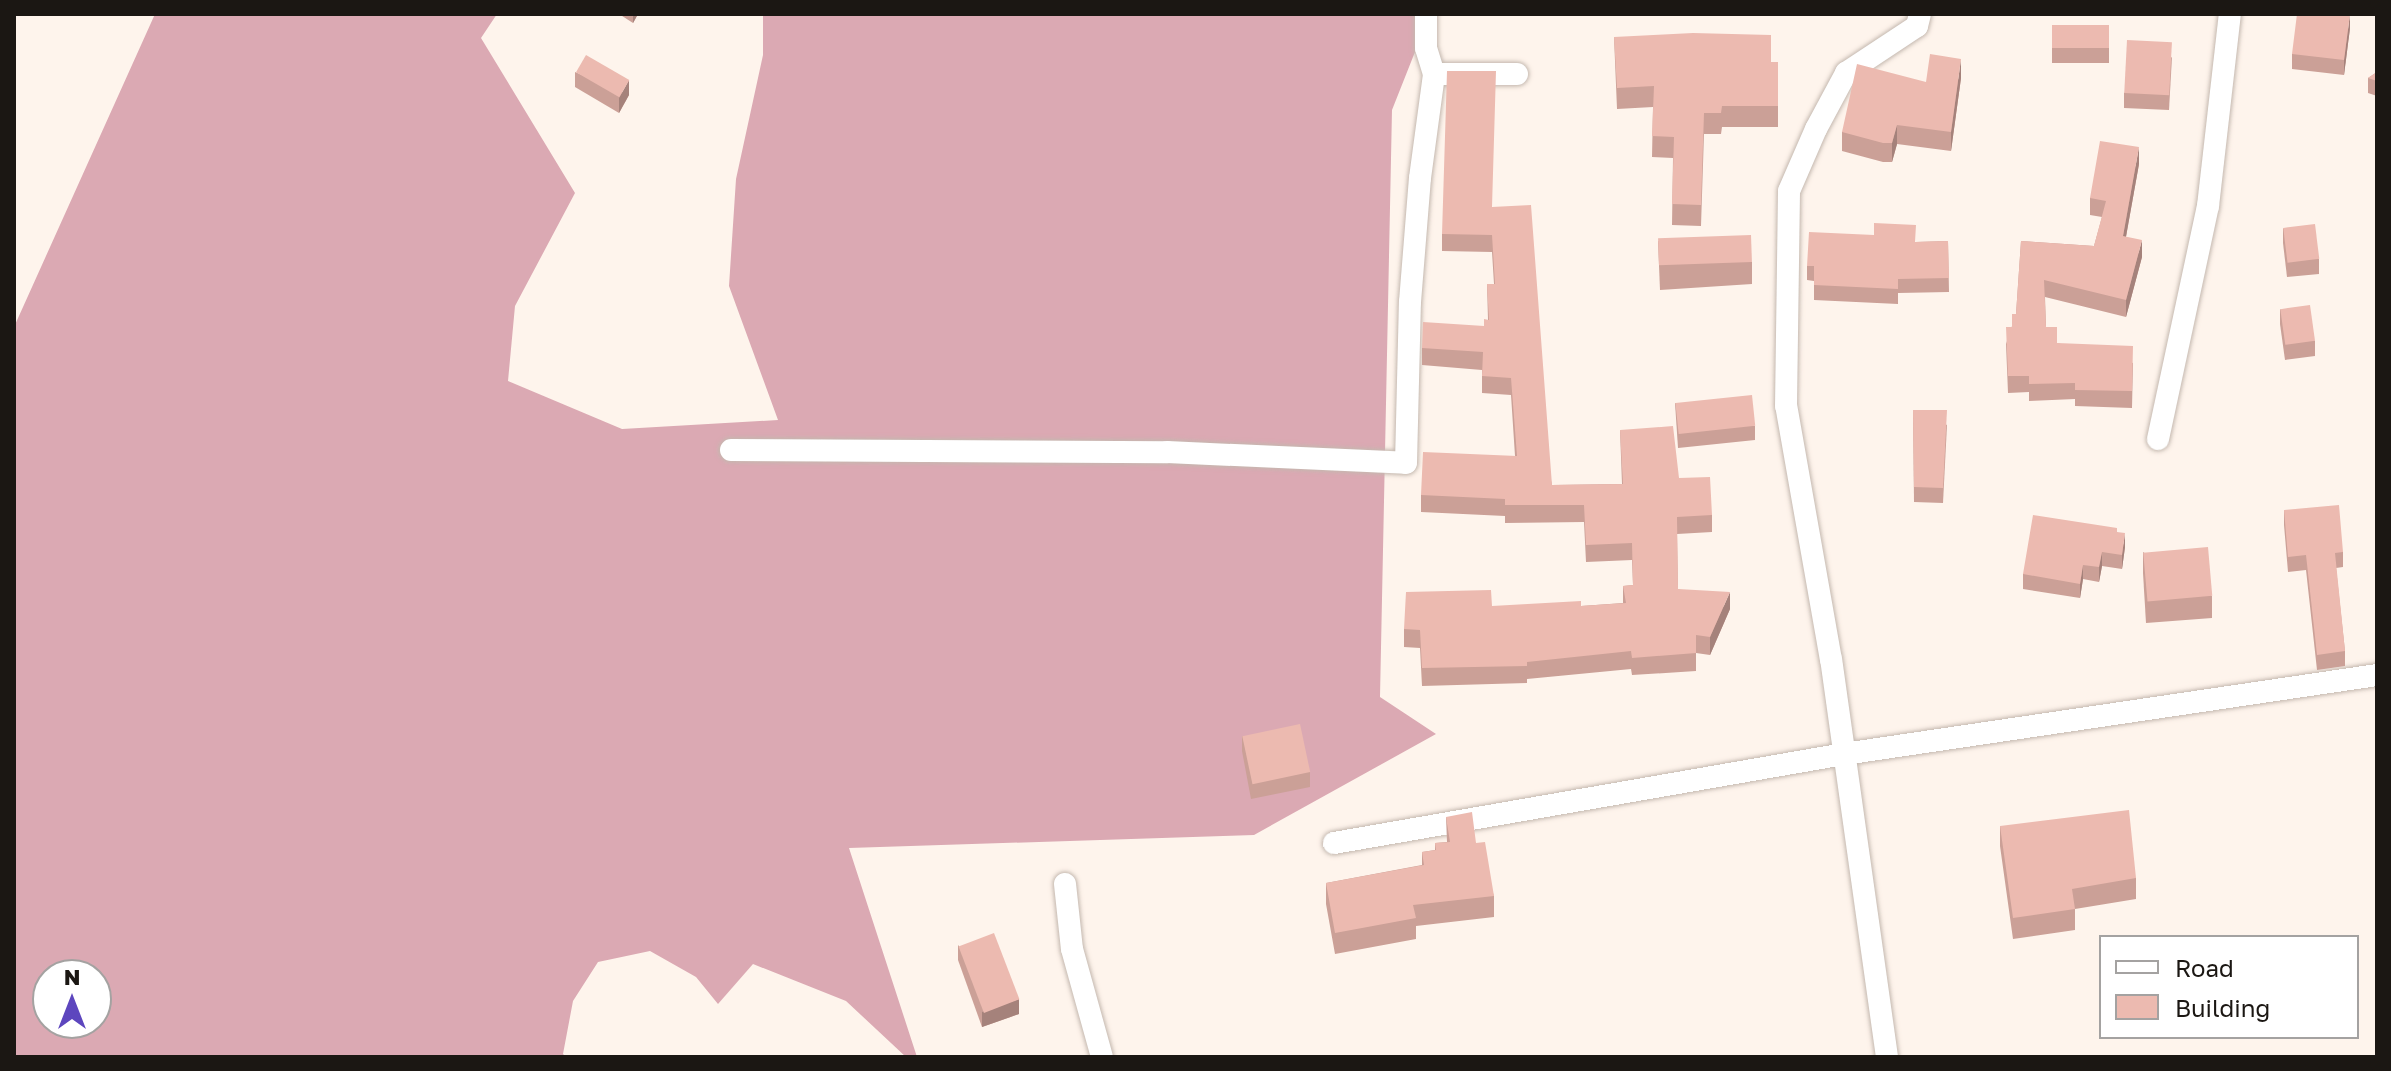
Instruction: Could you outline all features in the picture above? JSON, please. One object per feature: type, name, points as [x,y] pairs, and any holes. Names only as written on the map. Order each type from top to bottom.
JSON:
[{"type":"street","points":[[731,450],[1167,452],[1406,463],[1410,302],[1420,178],[1434,74],[1426,48],[1426,14]]},
{"type":"street","points":[[1887,1057],[1844,754],[1786,406],[1789,191],[1816,129],[1846,73],[1917,26],[1920,14]]},
{"type":"street","points":[[2158,439],[2208,206],[2230,14]]},
{"type":"street","points":[[1434,74],[1517,74]]},
{"type":"street","points":[[1334,843],[1844,754],[2377,675]]},
{"type":"street","points":[[1065,884],[1072,949],[1102,1057]]},
{"type":"shaded area","points":[[155,14],[497,14],[481,38],[575,193],[515,306],[508,381],[622,429],[778,420],[729,286],[736,179],[763,55],[763,14],[1430,14],[1392,110],[1380,697],[1436,734],[1254,835],[849,848],[917,1057],[906,1057],[846,1001],[753,964],[718,1004],[696,977],[650,951],[598,962],[573,1001],[563,1054],[566,1057],[14,1057],[14,327]]},
{"type":"building","points":[[2297,14],[2350,14],[2344,60],[2292,54]]},
{"type":"building","points":[[2052,25],[2109,25],[2109,48],[2052,48]]},
{"type":"building","points":[[1693,33],[1771,35],[1771,62],[1778,62],[1778,106],[1722,106],[1721,113],[1704,113],[1701,205],[1672,204],[1674,137],[1652,136],[1654,86],[1617,88],[1614,37]]},
{"type":"building","points":[[2127,40],[2172,42],[2169,95],[2124,93]]},
{"type":"building","points":[[1930,54],[1961,59],[1951,132],[1897,125],[1892,143],[1883,143],[1842,132],[1857,64],[1926,82]]},
{"type":"building","points":[[586,55],[629,80],[619,97],[576,72]]},
{"type":"building","points":[[1447,71],[1496,71],[1492,207],[1531,205],[1552,485],[1623,484],[1620,430],[1673,426],[1679,478],[1710,477],[1712,515],[1677,517],[1678,589],[1730,592],[1710,637],[1696,635],[1696,653],[1632,658],[1631,651],[1527,662],[1527,666],[1422,668],[1420,630],[1404,629],[1406,592],[1491,590],[1492,606],[1581,601],[1581,606],[1626,603],[1623,586],[1633,585],[1632,543],[1586,545],[1584,505],[1505,505],[1505,499],[1421,495],[1423,452],[1517,456],[1511,378],[1482,376],[1483,352],[1422,348],[1423,322],[1484,326],[1484,319],[1489,320],[1487,284],[1495,284],[1492,235],[1442,234]]},
{"type":"building","points":[[2377,72],[2377,81],[2368,78]]},
{"type":"building","points":[[2100,141],[2139,147],[2123,236],[2142,240],[2126,300],[2044,280],[2046,327],[2057,327],[2057,343],[2133,346],[2132,391],[2075,390],[2075,383],[2029,384],[2029,376],[2008,376],[2006,327],[2012,327],[2012,314],[2016,314],[2021,241],[2094,246],[2106,201],[2090,198]]},
{"type":"building","points":[[1874,223],[1916,225],[1915,242],[1948,241],[1949,278],[1898,279],[1898,289],[1814,285],[1814,266],[1807,266],[1809,232],[1874,235]]},
{"type":"building","points":[[2315,224],[2319,259],[2288,263],[2283,228]]},
{"type":"building","points":[[1751,235],[1752,262],[1659,265],[1658,238]]},
{"type":"building","points":[[2310,305],[2315,341],[2285,345],[2280,309]]},
{"type":"building","points":[[1752,395],[1755,426],[1679,434],[1675,403]]},
{"type":"building","points":[[1913,410],[1947,410],[1943,488],[1914,487]]},
{"type":"building","points":[[2339,505],[2343,552],[2335,553],[2345,651],[2317,655],[2306,555],[2288,557],[2284,510]]},
{"type":"building","points":[[2033,515],[2117,528],[2117,532],[2125,533],[2122,555],[2102,552],[2099,567],[2083,565],[2080,584],[2023,574]]},
{"type":"building","points":[[2208,547],[2212,596],[2148,601],[2143,553]]},
{"type":"building","points":[[1300,724],[1310,772],[1252,784],[1242,736]]},
{"type":"building","points":[[2129,810],[2136,878],[2072,889],[2075,909],[2013,918],[2000,826]]},
{"type":"building","points":[[1472,812],[1476,843],[1485,842],[1494,896],[1413,905],[1416,918],[1335,933],[1326,883],[1424,865],[1422,852],[1436,850],[1435,843],[1450,842],[1446,817]]},
{"type":"building","points":[[994,933],[1019,999],[984,1013],[959,947]]}]
